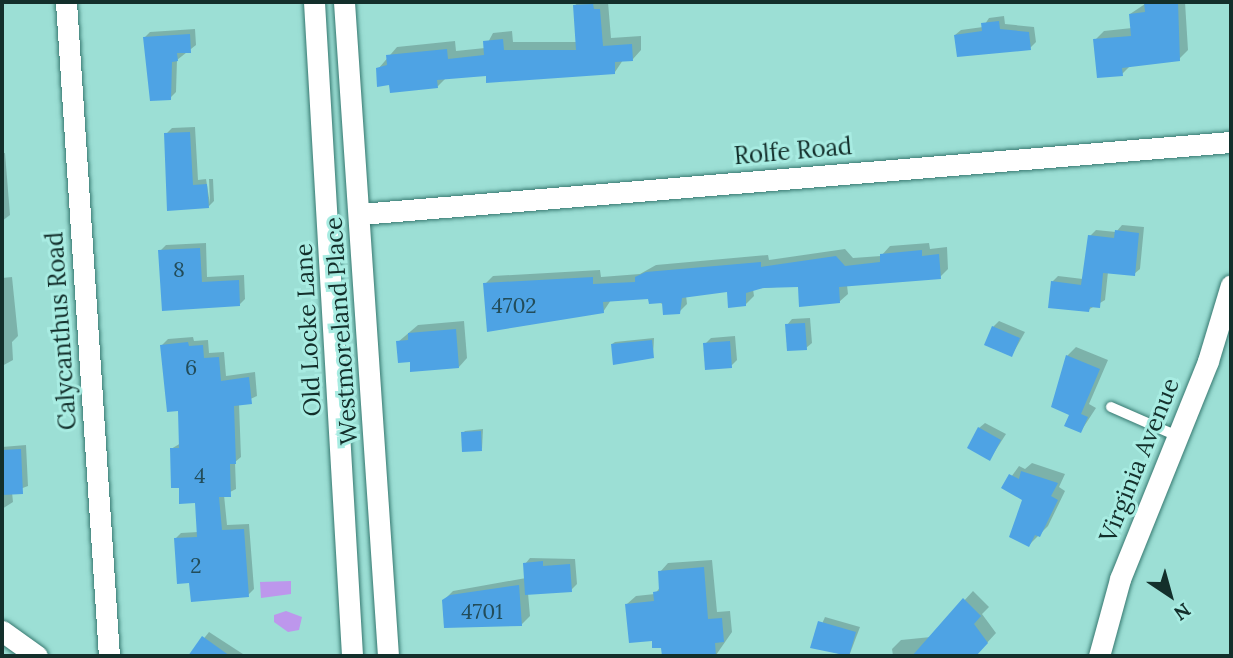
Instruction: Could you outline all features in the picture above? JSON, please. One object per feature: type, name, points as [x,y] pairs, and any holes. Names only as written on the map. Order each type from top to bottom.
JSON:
[{"type":"street","name":"Calycanthus Road","points":[[66,2],[109,656]]},
{"type":"street","name":"Old Locke Lane","points":[[314,2],[352,656]]},
{"type":"street","name":"Westmoreland Place","points":[[344,2],[388,656]]},
{"type":"street","name":"Rolfe Road","points":[[360,214],[1231,142]]},
{"type":"street","name":"Virginia Avenue","points":[[1099,656],[1120,579],[1208,361],[1231,285]]},
{"type":"street","points":[[2,631],[37,656]]},
{"type":"lane","points":[[1111,407],[1177,436]]},
{"type":"shaded area","points":[[291,581],[291,594],[261,598],[260,582]]},
{"type":"shaded area","points":[[286,611],[302,617],[299,630],[288,632],[274,622],[274,615]]},
{"type":"building","points":[[1144,2],[1178,2],[1180,61],[1122,68],[1123,76],[1097,78],[1093,39],[1131,36],[1129,14],[1145,12]]},
{"type":"building","points":[[593,4],[594,9],[600,9],[603,46],[632,44],[633,61],[615,62],[615,74],[486,83],[486,76],[437,80],[438,88],[390,93],[389,85],[377,87],[376,68],[387,65],[386,55],[447,49],[448,59],[484,55],[483,41],[503,39],[504,50],[576,50],[573,5]]},
{"type":"building","points":[[999,21],[1000,29],[1029,32],[1031,50],[957,57],[954,35],[982,31],[981,23]]},
{"type":"building","points":[[190,34],[191,53],[177,53],[178,61],[172,62],[171,100],[150,101],[143,37]]},
{"type":"building","points":[[190,132],[193,185],[207,184],[209,208],[167,211],[164,133]]},
{"type":"building","points":[[1115,230],[1139,233],[1135,276],[1103,273],[1100,308],[1090,307],[1089,312],[1048,308],[1051,281],[1081,285],[1088,235],[1114,238]]},
{"type":"building","points":[[200,248],[202,282],[239,280],[240,306],[162,311],[158,250]]},
{"type":"building","points":[[922,250],[922,256],[939,254],[941,279],[839,287],[840,303],[799,307],[798,287],[763,288],[746,293],[746,306],[728,308],[727,292],[682,298],[680,314],[663,315],[662,303],[649,304],[648,299],[603,302],[604,313],[487,332],[483,283],[593,277],[593,284],[635,282],[635,277],[646,272],[761,262],[761,267],[836,256],[845,266],[880,262],[880,254]]},
{"type":"building","points":[[805,323],[807,350],[787,351],[785,324]]},
{"type":"building","points":[[992,326],[1020,338],[1012,357],[984,345]]},
{"type":"building","points":[[456,329],[459,368],[410,372],[410,362],[398,363],[396,341],[408,340],[408,333]]},
{"type":"building","points":[[652,340],[654,358],[613,365],[611,344]]},
{"type":"building","points":[[730,341],[732,368],[705,370],[703,343]]},
{"type":"building","points":[[188,342],[189,346],[203,345],[204,358],[219,357],[221,381],[249,377],[252,404],[234,406],[236,464],[230,464],[231,497],[219,497],[222,530],[244,529],[249,597],[191,602],[189,583],[177,584],[174,538],[197,537],[195,503],[179,504],[179,488],[171,488],[170,448],[179,448],[178,411],[167,412],[160,345]]},
{"type":"building","points":[[1066,355],[1100,369],[1081,414],[1088,417],[1081,433],[1064,426],[1069,415],[1051,407]]},
{"type":"building","points":[[978,427],[1001,440],[990,461],[967,448]]},
{"type":"building","points":[[481,431],[482,451],[462,452],[461,432]]},
{"type":"building","points":[[21,449],[23,494],[2,495],[2,450]]},
{"type":"building","points":[[1021,471],[1058,483],[1051,496],[1058,500],[1040,537],[1035,535],[1029,547],[1009,537],[1022,500],[1001,488],[1009,474],[1019,479]]},
{"type":"building","points":[[543,561],[543,566],[570,564],[572,592],[525,595],[523,563]]},
{"type":"building","points":[[704,567],[708,619],[722,618],[724,642],[715,643],[716,656],[662,656],[661,648],[652,648],[652,641],[629,643],[625,604],[654,601],[653,592],[659,591],[658,571]]},
{"type":"building","points":[[519,585],[522,626],[444,628],[442,600],[450,595]]},
{"type":"building","points":[[963,598],[981,616],[974,624],[988,643],[976,656],[912,656]]},
{"type":"building","points":[[818,621],[856,632],[849,656],[810,648]]},
{"type":"building","points":[[202,636],[230,656],[188,656]]}]
